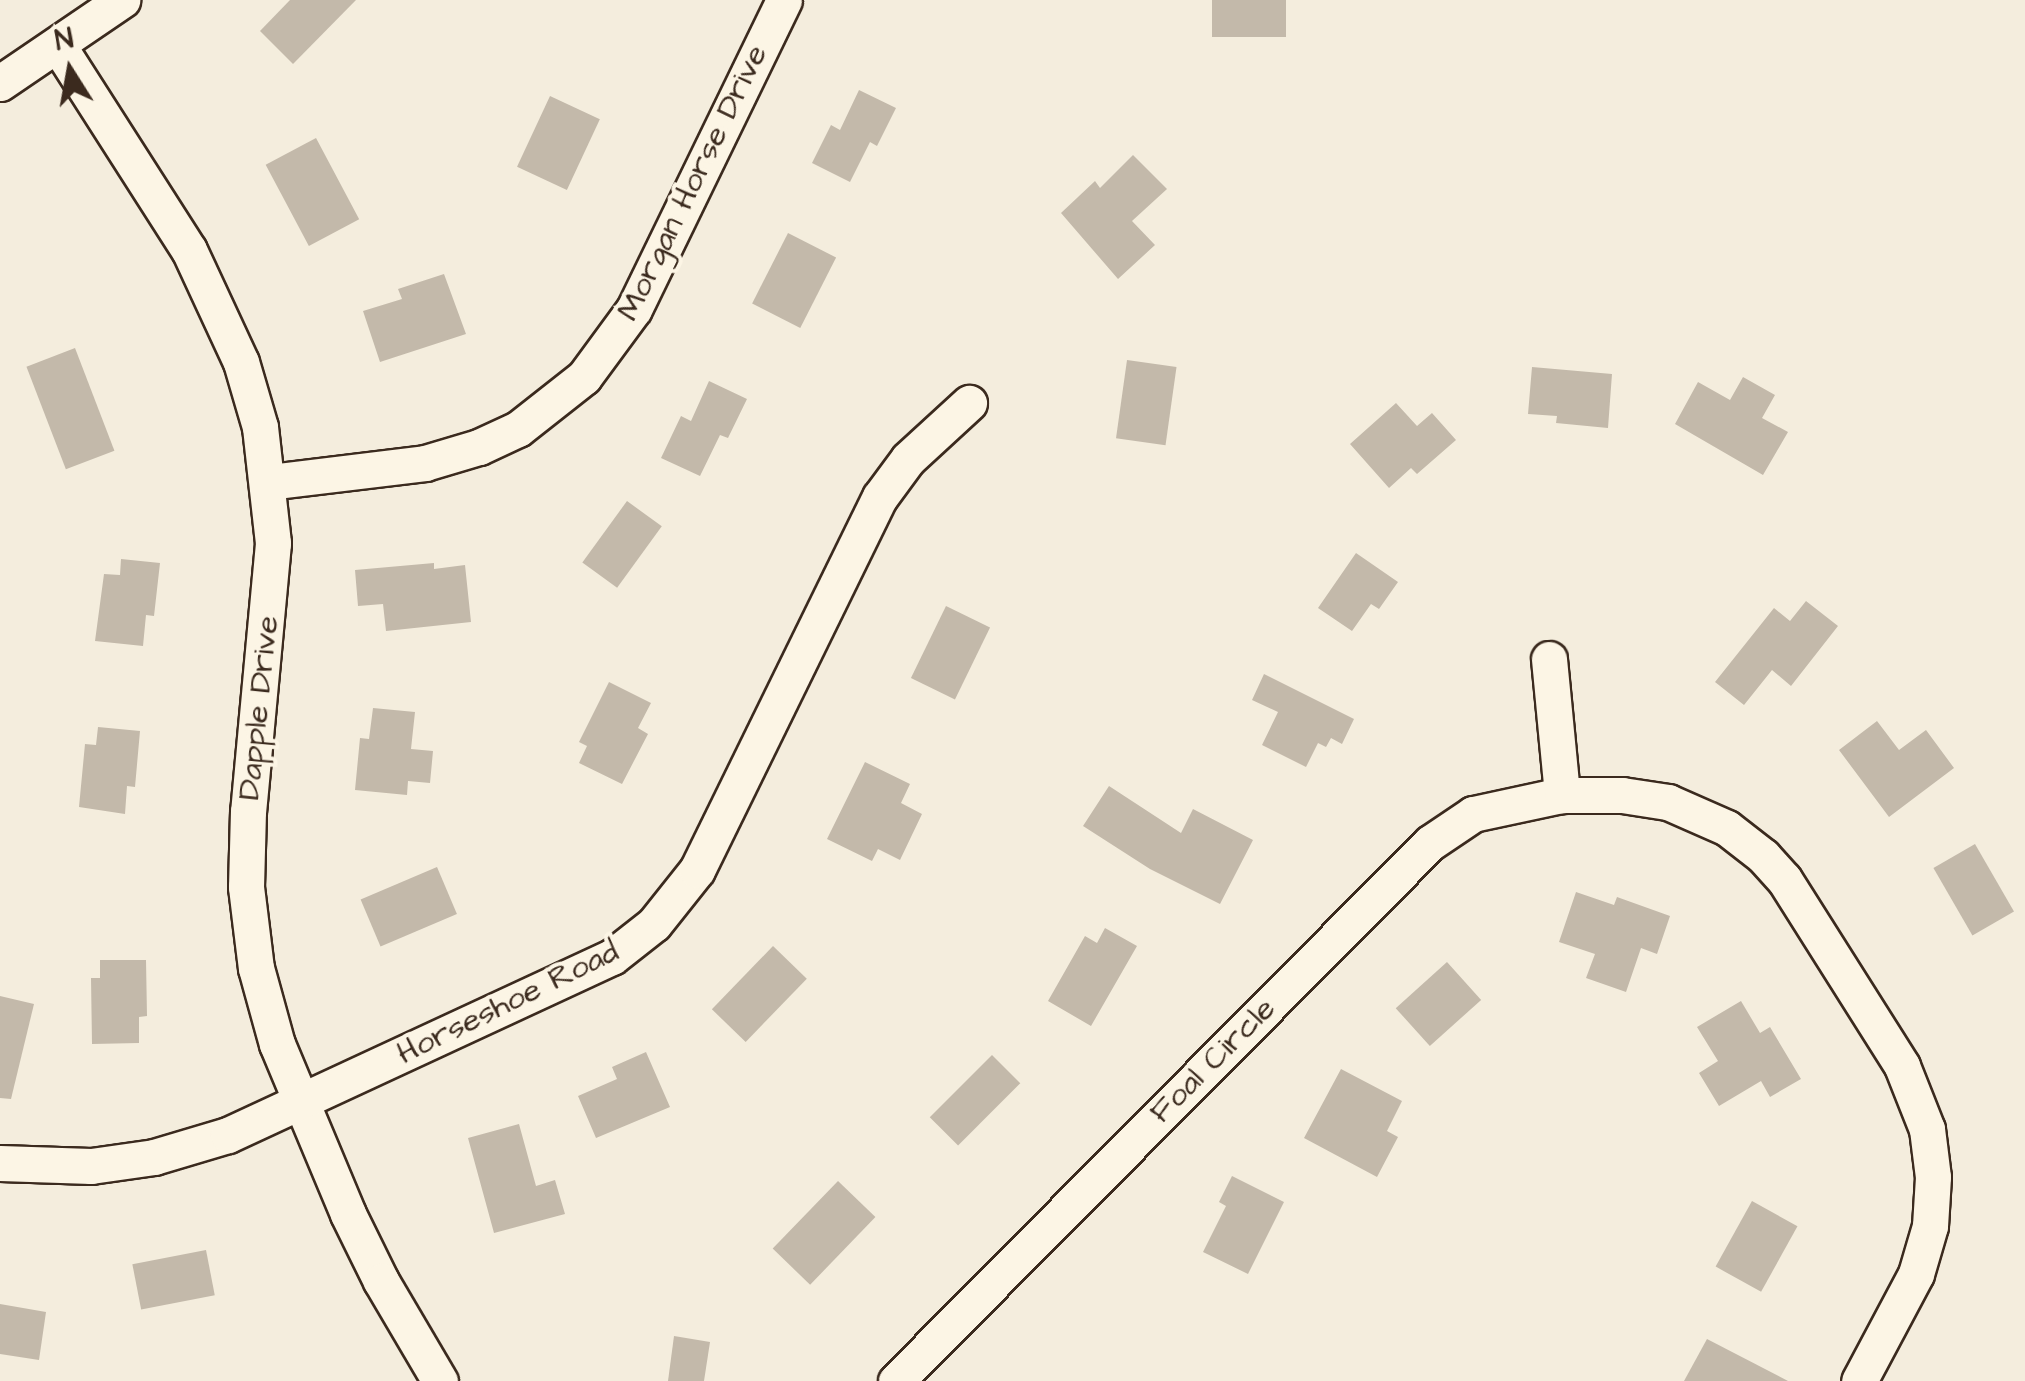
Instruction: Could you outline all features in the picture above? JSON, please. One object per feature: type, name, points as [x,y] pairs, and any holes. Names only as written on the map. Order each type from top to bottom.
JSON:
[{"type":"street","points":[[0,83],[59,47],[122,0]]},
{"type":"street","name":"Morgan Horse Drive","points":[[268,482],[425,464],[479,447],[518,429],[584,377],[634,309],[784,0]]},
{"type":"street","name":"Dapple Drive","points":[[59,47],[190,250],[227,324],[260,427],[268,482],[271,583],[248,811],[246,887],[256,968],[276,1044],[381,1281],[440,1381]]},
{"type":"street","name":"Horseshoe Road","points":[[0,1163],[91,1166],[154,1157],[228,1136],[612,957],[654,924],[697,870],[880,496],[908,459],[969,403]]},
{"type":"street","points":[[1549,659],[1562,794]]},
{"type":"street","name":"Foal Circle","points":[[896,1381],[1430,843],[1473,814],[1562,794],[1622,795],[1668,802],[1727,828],[1763,856],[1784,879],[1902,1066],[1927,1128],[1934,1178],[1930,1226],[1916,1274],[1860,1381]]},
{"type":"building","points":[[290,0],[356,0],[293,64],[260,31]]},
{"type":"building","points":[[1212,0],[1286,0],[1286,37],[1212,37]]},
{"type":"building","points":[[859,90],[896,108],[877,146],[870,142],[850,182],[812,163],[831,125],[840,130]]},
{"type":"building","points":[[550,96],[600,119],[567,190],[517,167]]},
{"type":"building","points":[[316,138],[359,219],[309,246],[266,165]]},
{"type":"building","points":[[1133,155],[1167,189],[1132,221],[1155,245],[1118,279],[1061,213],[1095,181],[1100,188]]},
{"type":"building","points":[[788,233],[836,258],[800,328],[752,303]]},
{"type":"building","points":[[444,274],[466,334],[380,362],[363,311],[402,299],[398,289]]},
{"type":"building","points":[[75,348],[114,451],[66,469],[26,367]]},
{"type":"building","points":[[1127,360],[1177,367],[1166,445],[1116,438]]},
{"type":"building","points":[[1532,367],[1612,374],[1608,428],[1556,423],[1557,416],[1528,414]]},
{"type":"building","points":[[1743,377],[1775,395],[1762,418],[1788,432],[1763,475],[1675,424],[1698,382],[1730,400]]},
{"type":"building","points":[[709,381],[747,399],[728,438],[720,435],[700,476],[661,458],[681,416],[691,421]]},
{"type":"building","points":[[1396,403],[1417,426],[1432,413],[1456,440],[1417,474],[1411,468],[1389,488],[1350,444]]},
{"type":"building","points":[[627,501],[662,526],[617,588],[582,562]]},
{"type":"building","points":[[1356,553],[1398,582],[1379,609],[1371,604],[1352,631],[1318,608]]},
{"type":"building","points":[[121,559],[160,563],[154,616],[146,615],[143,646],[95,641],[104,574],[120,575]]},
{"type":"building","points":[[434,563],[434,569],[465,565],[471,622],[386,631],[383,604],[358,606],[355,570]]},
{"type":"building","points":[[1806,601],[1838,626],[1791,686],[1772,670],[1744,705],[1715,682],[1774,608],[1790,621]]},
{"type":"building","points":[[946,606],[990,627],[955,699],[911,678]]},
{"type":"building","points":[[1264,674],[1354,719],[1342,744],[1331,738],[1326,747],[1318,743],[1306,767],[1262,745],[1278,712],[1252,700]]},
{"type":"building","points":[[609,682],[651,703],[638,728],[648,734],[622,784],[579,763],[587,746],[579,742]]},
{"type":"building","points":[[373,708],[415,712],[411,749],[433,751],[430,783],[408,781],[407,795],[355,790],[360,738],[369,739]]},
{"type":"building","points":[[1877,721],[1899,750],[1926,730],[1954,768],[1889,817],[1839,750]]},
{"type":"building","points":[[98,727],[140,731],[135,787],[127,786],[125,814],[79,807],[85,744],[96,745]]},
{"type":"building","points":[[865,762],[910,784],[901,803],[922,814],[900,860],[878,849],[872,861],[827,839]]},
{"type":"building","points":[[1109,786],[1181,833],[1193,809],[1253,840],[1220,904],[1150,869],[1083,826]]},
{"type":"building","points":[[1975,844],[2014,912],[1972,936],[1933,868]]},
{"type":"building","points":[[437,867],[457,914],[381,946],[361,899]]},
{"type":"building","points":[[1576,892],[1614,905],[1617,897],[1670,916],[1657,954],[1641,948],[1626,992],[1586,978],[1595,954],[1559,942]]},
{"type":"building","points":[[1105,928],[1137,946],[1091,1026],[1048,1001],[1085,936],[1097,943]]},
{"type":"building","points":[[773,946],[807,979],[746,1042],[712,1009]]},
{"type":"building","points":[[100,960],[146,960],[147,1016],[139,1017],[139,1043],[92,1044],[91,978],[100,978]]},
{"type":"building","points":[[1447,962],[1481,1000],[1430,1046],[1396,1008]]},
{"type":"building","points":[[0,996],[34,1004],[11,1099],[0,1098]]},
{"type":"building","points":[[1741,1001],[1760,1033],[1770,1027],[1801,1079],[1770,1097],[1761,1081],[1719,1106],[1699,1073],[1718,1061],[1697,1027]]},
{"type":"building","points":[[646,1052],[670,1107],[596,1138],[578,1096],[617,1079],[612,1067]]},
{"type":"building","points":[[992,1055],[1020,1083],[958,1146],[930,1117]]},
{"type":"building","points":[[1341,1069],[1402,1101],[1387,1131],[1398,1137],[1377,1177],[1304,1138]]},
{"type":"building","points":[[519,1124],[536,1186],[555,1180],[565,1214],[494,1233],[468,1138]]},
{"type":"building","points":[[1232,1176],[1284,1202],[1248,1274],[1203,1252],[1226,1206],[1219,1202]]},
{"type":"building","points":[[838,1181],[875,1217],[810,1285],[773,1249]]},
{"type":"building","points":[[1752,1201],[1797,1226],[1761,1292],[1716,1267]]},
{"type":"building","points":[[206,1250],[215,1295],[141,1309],[132,1264]]},
{"type":"building","points":[[0,1304],[46,1312],[39,1360],[0,1354]]},
{"type":"building","points":[[674,1336],[710,1342],[704,1381],[668,1381]]},
{"type":"building","points":[[1707,1339],[1788,1381],[1684,1381]]}]
